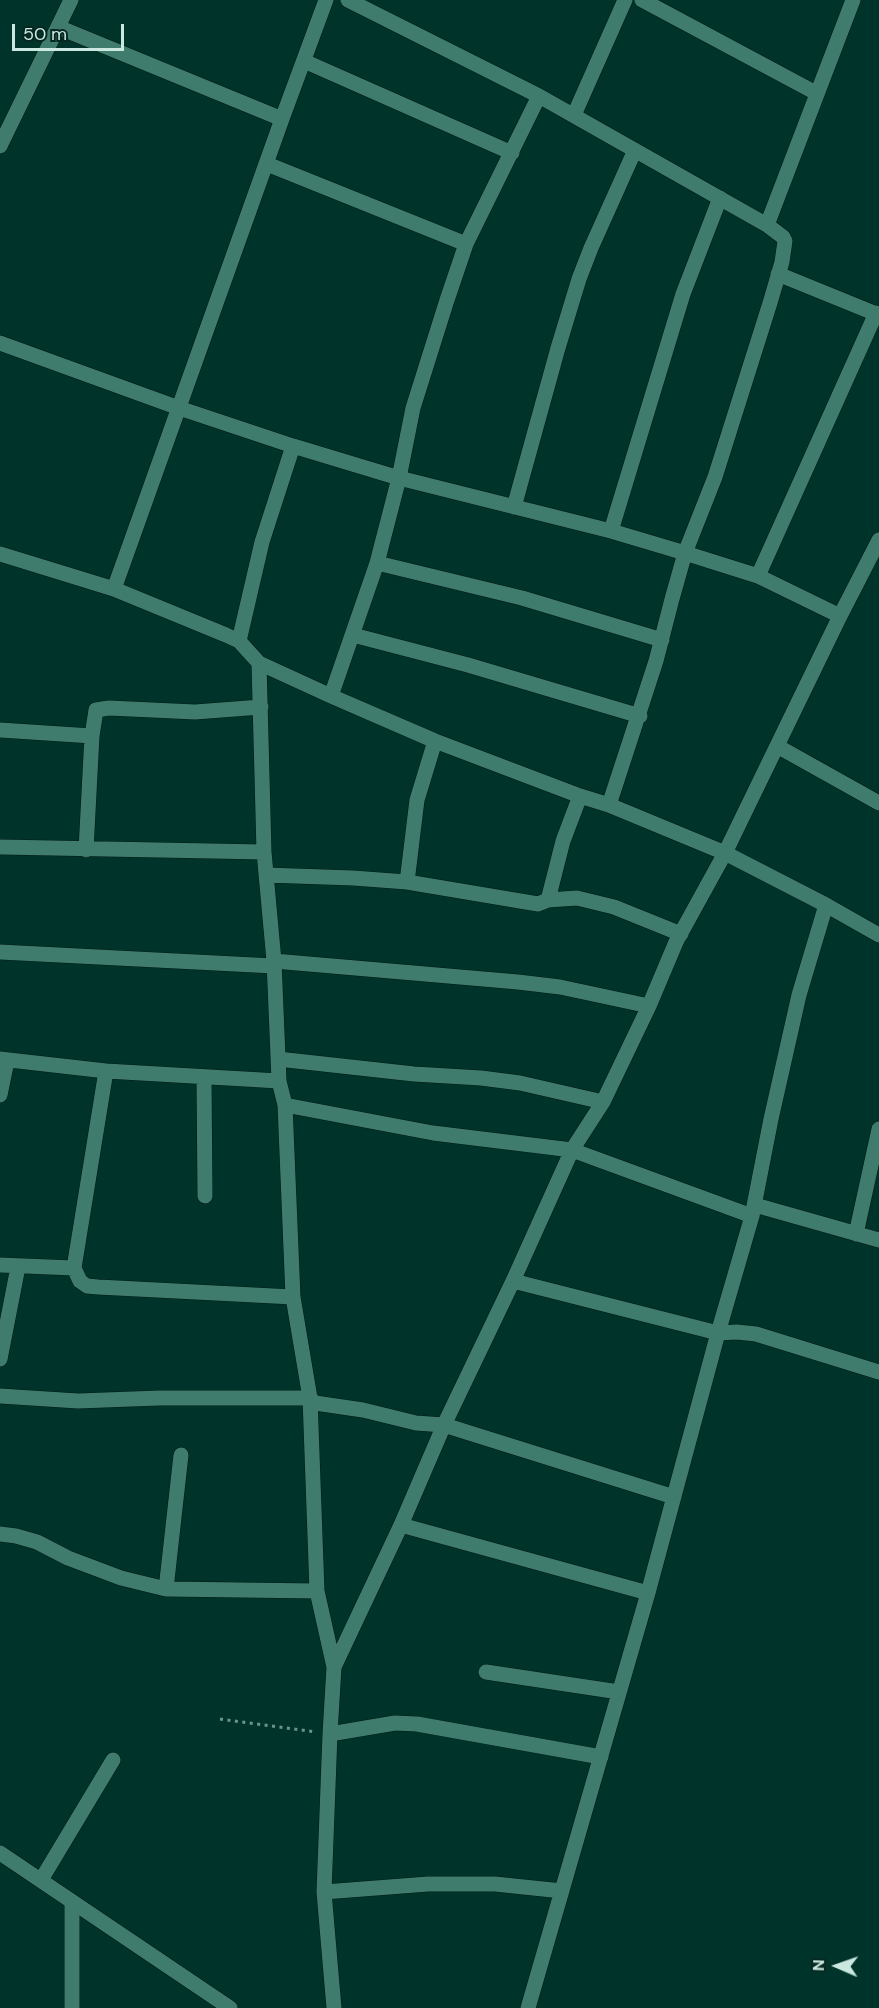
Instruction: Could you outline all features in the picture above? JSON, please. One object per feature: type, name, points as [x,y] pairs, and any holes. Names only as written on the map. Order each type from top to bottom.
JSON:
[{"type":"street","points":[[0,146],[71,0]]},
{"type":"street","points":[[114,589],[326,0]]},
{"type":"street","points":[[348,0],[539,96],[767,225],[784,240],[785,251],[778,274],[715,477],[685,553],[640,717],[609,805]]},
{"type":"street","points":[[574,116],[625,0]]},
{"type":"street","points":[[642,0],[816,93]]},
{"type":"street","points":[[767,225],[853,0]]},
{"type":"street","points":[[58,27],[282,119]]},
{"type":"street","points":[[304,61],[512,153]]},
{"type":"street","points":[[331,696],[376,563],[399,478],[413,408],[425,365],[466,244],[539,96]]},
{"type":"street","points":[[514,507],[576,290],[591,248],[635,150]]},
{"type":"street","points":[[267,164],[466,244]]},
{"type":"street","points":[[611,531],[680,305],[720,198]]},
{"type":"street","points":[[758,576],[877,314],[778,274]]},
{"type":"street","points":[[0,343],[179,408],[293,446],[399,478],[611,531],[758,576],[840,616]]},
{"type":"street","points":[[239,641],[262,543],[293,446]]},
{"type":"street","points":[[334,1667],[572,1150],[603,1102],[681,934],[725,854],[879,540]]},
{"type":"street","points":[[0,554],[114,589],[239,641],[259,663],[435,741],[609,805],[725,854],[826,905],[879,935]]},
{"type":"street","points":[[376,563],[522,598],[662,640]]},
{"type":"street","points":[[353,635],[468,665],[640,717]]},
{"type":"street","points":[[259,663],[264,852],[274,963],[279,1081],[285,1105],[293,1297],[310,1398],[317,1591],[334,1667],[324,1892],[334,2008]]},
{"type":"street","points":[[86,850],[94,712],[101,708],[195,712],[261,707]]},
{"type":"street","points":[[0,730],[92,736]]},
{"type":"street","points":[[407,882],[417,800],[435,741]]},
{"type":"street","points":[[777,746],[879,804]]},
{"type":"street","points":[[548,900],[563,841],[580,796]]},
{"type":"street","points":[[0,847],[264,852]]},
{"type":"street","points":[[266,875],[407,882],[538,904],[548,900],[577,898],[614,907],[681,934]]},
{"type":"street","points":[[528,2008],[648,1593],[753,1211],[799,995],[826,905]]},
{"type":"street","points":[[0,952],[274,963],[518,982],[560,987],[649,1006]]},
{"type":"street","points":[[278,1059],[520,1083],[603,1102]]},
{"type":"street","points":[[0,1095],[4,1060],[106,1071],[279,1081]]},
{"type":"street","points":[[106,1071],[74,1268],[80,1281],[87,1286],[293,1297]]},
{"type":"street","points":[[204,1078],[205,1196]]},
{"type":"street","points":[[285,1105],[433,1133],[572,1150],[753,1211],[879,1240]]},
{"type":"street","points":[[855,1234],[879,1129]]},
{"type":"street","points":[[0,1265],[74,1268]]},
{"type":"street","points":[[0,1359],[18,1267]]},
{"type":"street","points":[[513,1281],[718,1332],[756,1334],[879,1372]]},
{"type":"street","points":[[0,1396],[78,1401],[159,1398],[310,1398],[315,1403],[363,1410],[416,1423],[444,1425],[674,1497]]},
{"type":"street","points":[[166,1589],[181,1455]]},
{"type":"street","points":[[400,1525],[648,1593]]},
{"type":"street","points":[[0,1534],[38,1542],[68,1558],[121,1578],[166,1589],[317,1591]]},
{"type":"street","points":[[486,1672],[620,1692]]},
{"type":"street","points":[[330,1734],[394,1723],[417,1724],[601,1757]]},
{"type":"street","points":[[41,1880],[113,1760]]},
{"type":"street","points":[[0,1853],[230,2008]]},
{"type":"street","points":[[324,1892],[428,1884],[495,1884],[562,1891]]},
{"type":"street","points":[[72,1902],[72,2008]]},
{"type":"path","points":[[220,1719],[330,1734]]}]
